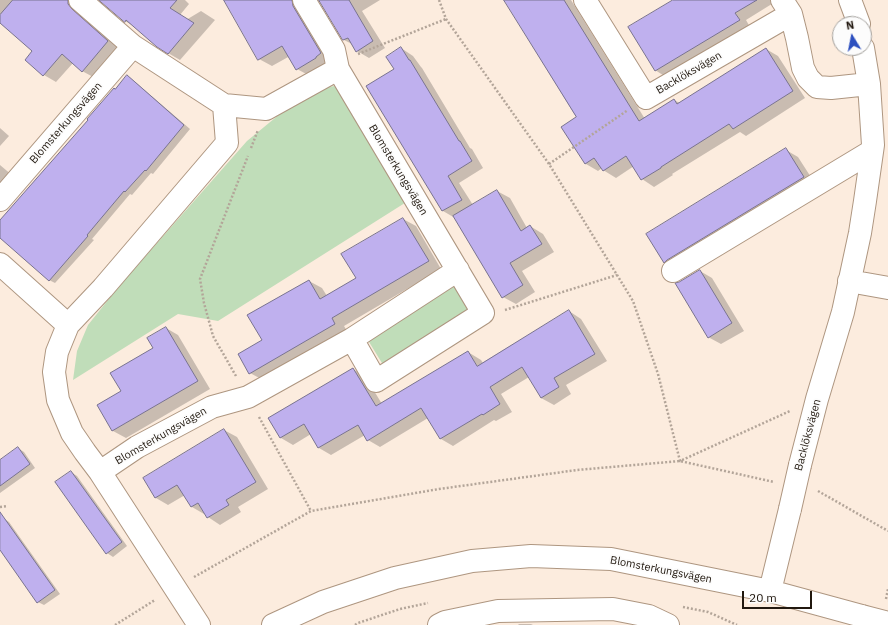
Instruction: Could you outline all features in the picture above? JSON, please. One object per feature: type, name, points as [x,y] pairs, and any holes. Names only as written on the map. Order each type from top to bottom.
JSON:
[{"type":"street","points":[[80,0],[133,46],[224,105],[266,109],[338,69]]},
{"type":"street","name":"Blomsterkungsvägen","points":[[304,0],[334,50],[338,69],[483,313]]},
{"type":"street","name":"Backlöksvägen","points":[[586,0],[646,98],[786,7],[798,38],[803,68],[808,78],[817,87],[831,88],[869,84]]},
{"type":"street","points":[[850,0],[856,16]]},
{"type":"street","name":"Blomsterkungsvägen","points":[[0,200],[133,46]]},
{"type":"street","name":"Backlöksvägen","points":[[770,591],[817,399],[843,312],[860,233],[873,144],[869,84],[864,56]]},
{"type":"street","points":[[199,625],[100,472],[72,433],[58,400],[54,372],[57,352],[68,325],[102,288],[227,143],[224,105]]},
{"type":"street","points":[[673,271],[872,151]]},
{"type":"street","points":[[0,264],[68,325]]},
{"type":"street","name":"Blomsterkungsvägen","points":[[100,472],[137,448],[212,407],[248,397],[352,339],[458,270]]},
{"type":"street","points":[[849,280],[888,288]]},
{"type":"street","points":[[352,339],[376,381],[483,313]]},
{"type":"street","name":"Blomsterkungsvägen","points":[[273,625],[323,602],[395,578],[472,561],[531,556],[611,559],[770,591],[888,623]]},
{"type":"street","points":[[439,625],[445,622],[498,611],[613,609],[649,616],[668,625]]},
{"type":"path","points":[[439,0],[446,19],[550,164],[633,301],[658,374],[680,461]]},
{"type":"path","points":[[338,69],[356,54],[446,19]]},
{"type":"path","points":[[550,164],[646,98]]},
{"type":"path","points":[[266,109],[200,279],[204,303],[213,336],[311,511]]},
{"type":"path","points":[[483,313],[497,312],[617,275]]},
{"type":"path","points":[[680,461],[817,399]]},
{"type":"path","points":[[115,625],[175,588],[311,511],[439,489],[577,470],[680,461],[781,484]]},
{"type":"path","points":[[812,490],[820,492],[888,531]]},
{"type":"path","points":[[0,507],[7,506]]},
{"type":"green space","points":[[334,86],[342,89],[408,201],[218,321],[178,314],[73,380],[77,351],[88,325],[120,285],[247,141],[286,109],[322,89]]},
{"type":"green space","points":[[456,281],[475,312],[385,368],[366,337]]},
{"type":"building","points":[[13,0],[68,0],[68,4],[72,9],[108,41],[82,72],[62,54],[43,76],[25,60],[32,51],[0,23],[0,15]]},
{"type":"building","points":[[99,0],[177,0],[170,8],[194,23],[168,54],[157,47],[126,20],[125,22]]},
{"type":"building","points":[[224,0],[292,0],[293,6],[321,53],[316,58],[296,70],[282,46],[258,60]]},
{"type":"building","points":[[319,0],[349,0],[373,41],[356,52],[348,38],[343,40]]},
{"type":"building","points":[[504,0],[564,0],[639,121],[674,99],[677,104],[766,48],[793,91],[733,129],[729,124],[641,180],[626,156],[603,171],[594,158],[585,164],[561,127],[576,117]]},
{"type":"building","points":[[673,0],[757,0],[735,13],[740,20],[655,71],[628,27]]},
{"type":"building","points":[[401,47],[472,161],[448,176],[462,200],[442,211],[366,86],[394,69],[386,57]]},
{"type":"building","points":[[127,75],[184,125],[146,171],[145,170],[125,192],[124,191],[49,281],[0,238],[0,220],[88,120],[87,119],[114,88],[115,89]]},
{"type":"building","points":[[786,148],[804,177],[664,263],[646,234]]},
{"type":"building","points":[[497,190],[521,231],[530,225],[542,244],[510,263],[523,285],[502,298],[453,216]]},
{"type":"building","points":[[403,218],[429,261],[332,318],[335,324],[249,374],[238,354],[262,340],[247,315],[309,280],[320,299],[356,278],[341,254]]},
{"type":"building","points":[[700,270],[732,323],[708,338],[675,283]]},
{"type":"building","points":[[569,310],[595,354],[554,378],[559,387],[541,398],[522,367],[490,387],[500,404],[440,439],[421,408],[367,441],[358,425],[318,448],[304,424],[280,438],[268,418],[353,368],[376,406],[468,351],[477,366]]},
{"type":"building","points":[[166,327],[198,381],[112,431],[97,405],[121,391],[110,373],[153,348],[147,338]]},
{"type":"building","points":[[224,429],[256,482],[226,500],[229,505],[207,518],[198,503],[191,507],[177,485],[155,498],[143,478]]},
{"type":"building","points":[[18,447],[30,464],[0,486],[0,460]]},
{"type":"building","points":[[71,471],[122,542],[106,554],[55,482]]},
{"type":"building","points":[[0,512],[55,590],[37,603],[0,550]]}]
